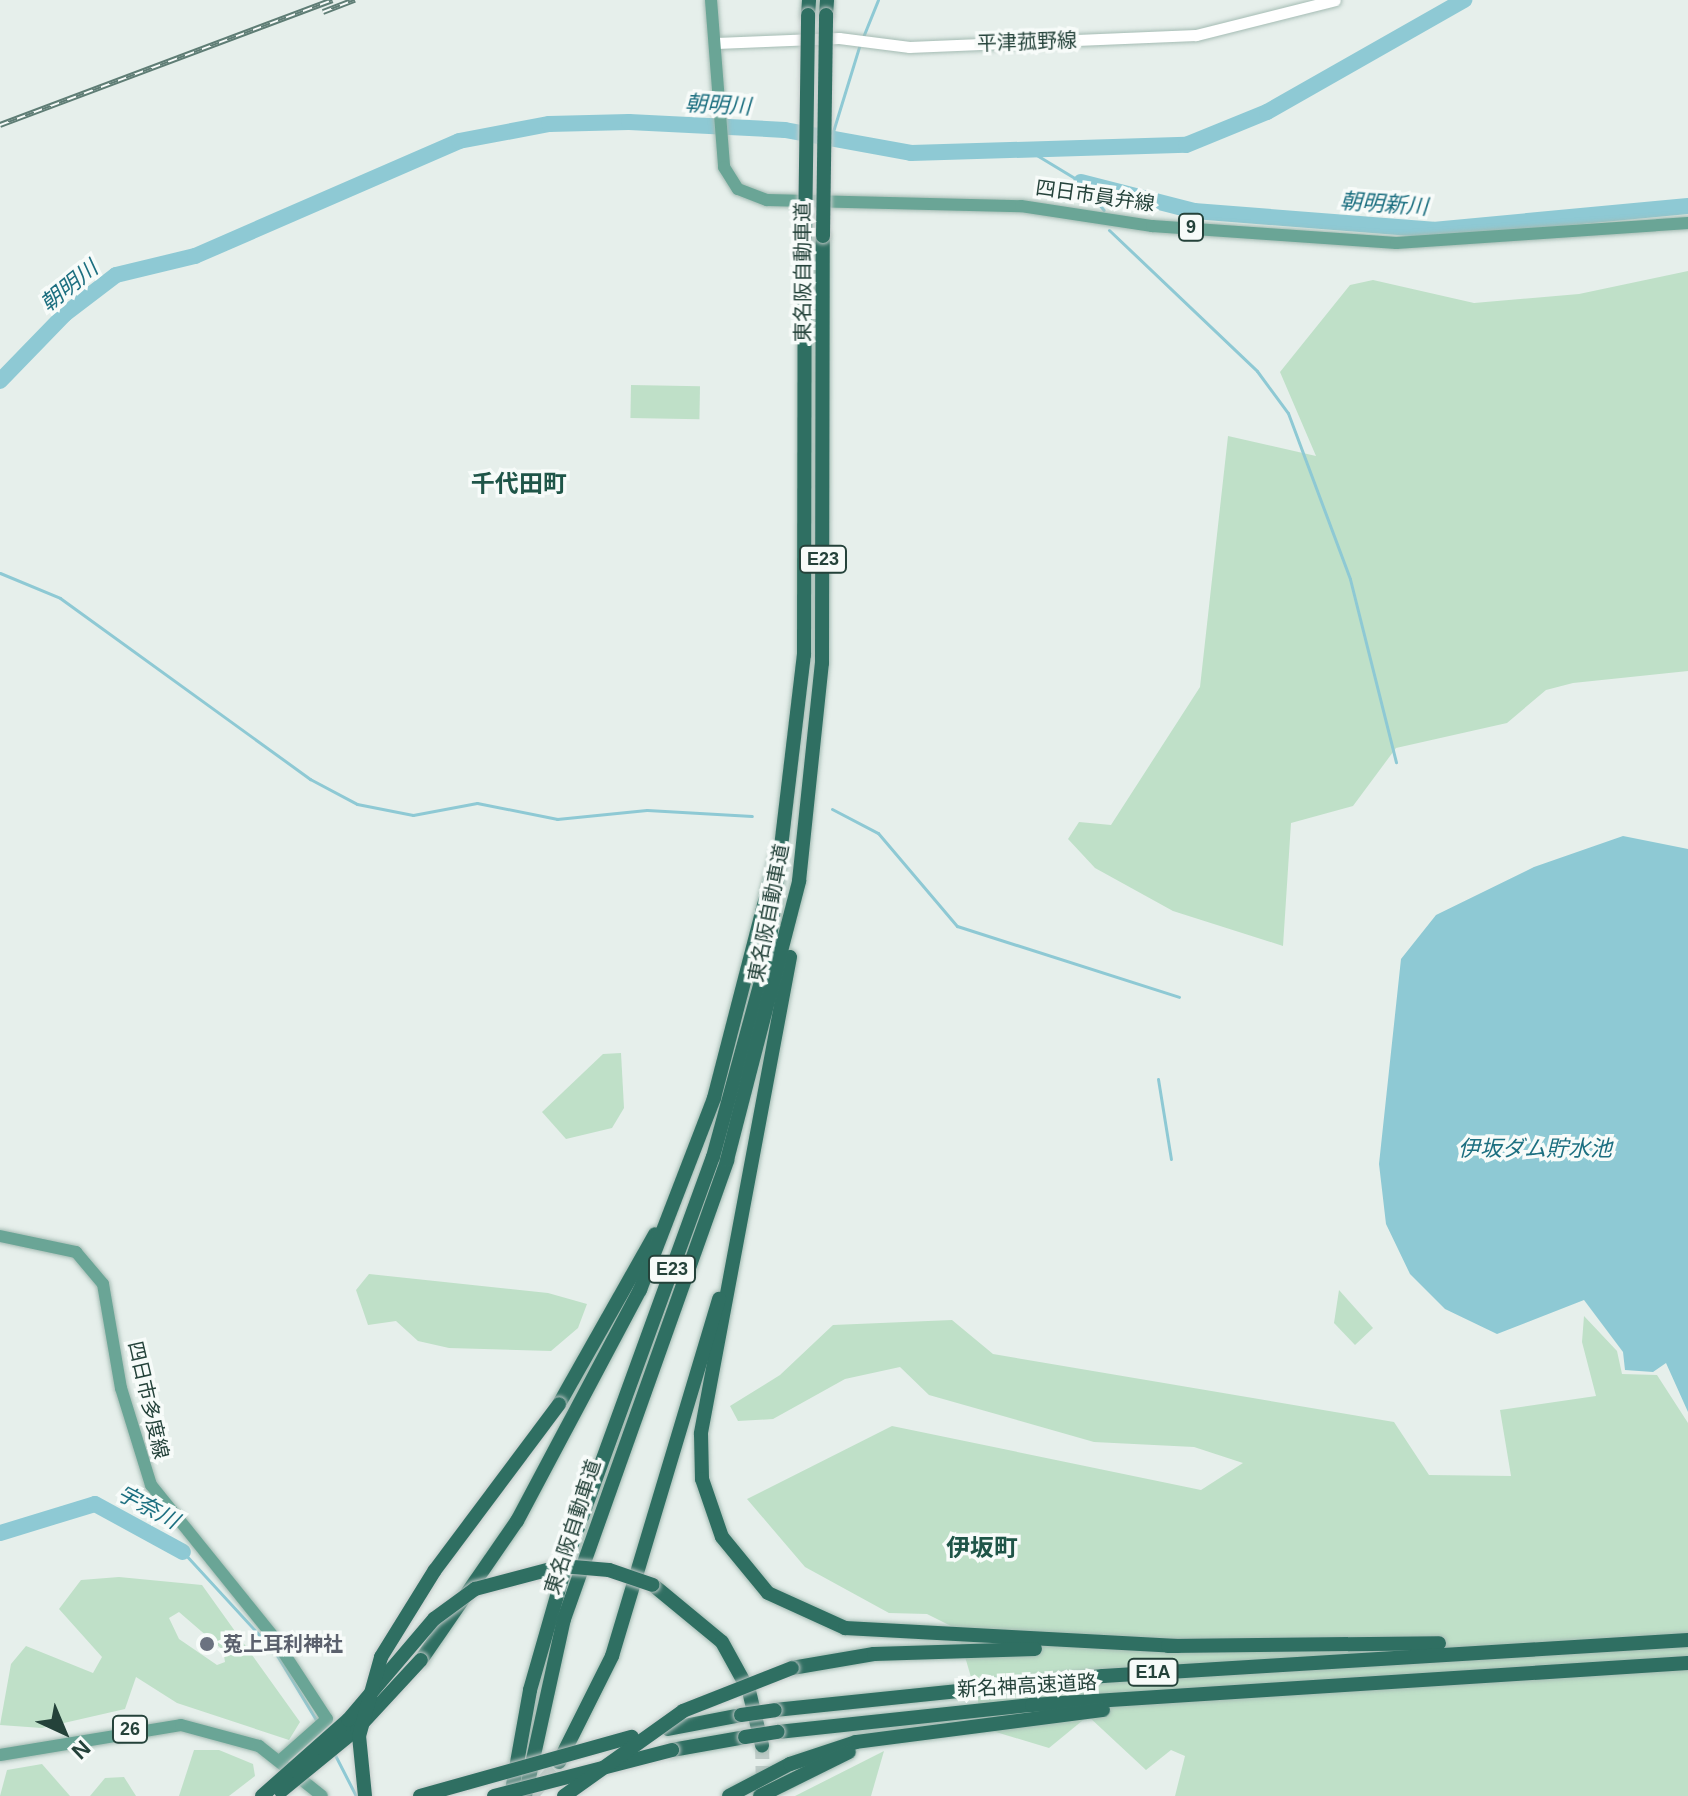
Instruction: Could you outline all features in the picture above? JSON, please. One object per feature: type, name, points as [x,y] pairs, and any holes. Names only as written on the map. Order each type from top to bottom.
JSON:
[{"type":"highway","name":"東名阪自動車道","points":[[518,1794],[530,1690],[572,1544],[713,1157],[748,1036],[782,885],[799,733],[807,567],[805,237],[809,7]]},
{"type":"highway","name":"東名阪自動車道","points":[[518,1794],[564,1619],[727,1160],[799,881],[822,663],[827,8]]},
{"type":"highway","points":[[274,1796],[357,1729],[421,1660],[508,1535],[581,1409],[691,1165],[757,947],[799,733]]},
{"type":"highway","points":[[799,881],[783,1028],[738,1238],[700,1458],[714,1521],[755,1581],[797,1611],[862,1631],[1178,1646]]},
{"type":"highway","points":[[365,1796],[359,1736],[381,1657],[435,1570],[559,1404],[691,1165]]},
{"type":"highway","points":[[559,1763],[612,1656],[738,1238]]},
{"type":"highway","points":[[262,1796],[348,1720],[434,1619],[475,1589],[562,1566],[609,1570],[653,1585],[722,1642],[749,1691],[762,1745]]},
{"type":"highway","name":"新名神高速道路","points":[[420,1796],[522,1765],[668,1729],[775,1710],[983,1686],[1532,1646],[1688,1640]]},
{"type":"highway","points":[[564,1796],[670,1717],[792,1668],[909,1651],[1178,1646],[1532,1646]]},
{"type":"highway","name":"新名神高速道路","points":[[518,1794],[672,1750],[778,1732],[935,1712],[1688,1663]]},
{"type":"highway","points":[[729,1796],[812,1755],[903,1734],[1171,1697]]},
{"type":"highway","points":[[760,1796],[903,1734]]},
{"type":"highway","name":"E1A","points":[[494,1796],[518,1794]]},
{"type":"main road","name":"四日市員弁線","points":[[711,0],[717,49],[722,153],[738,189],[767,200],[1021,206],[1152,226],[1396,243],[1688,223]]},
{"type":"main road","name":"平津菰野線","points":[[717,49],[853,41],[873,44],[1196,35],[1335,0]]},
{"type":"main road","name":"四日市多度線","points":[[0,1236],[68,1248],[103,1284],[124,1404],[151,1485],[272,1635],[327,1719],[282,1759]]},
{"type":"main road","name":"26","points":[[0,1755],[181,1725],[225,1733],[282,1759],[322,1796]]},
{"type":"green space","points":[[1688,271],[1688,671],[1573,683],[1546,690],[1507,723],[1396,748],[1353,806],[1291,823],[1283,946],[1173,911],[1095,868],[1068,839],[1079,822],[1111,825],[1200,687],[1228,436],[1316,456],[1280,372],[1350,285],[1373,280],[1474,303],[1579,294]]},
{"type":"green space","points":[[631,385],[700,386],[699,419],[630,418]]},
{"type":"green space","points":[[621,1053],[624,1108],[612,1128],[566,1139],[542,1112],[603,1054]]},
{"type":"green space","points":[[369,1274],[548,1293],[587,1304],[578,1328],[551,1351],[449,1348],[418,1341],[396,1321],[368,1325],[356,1290]]},
{"type":"green space","points":[[1339,1290],[1373,1328],[1355,1345],[1334,1323]]},
{"type":"green space","points":[[1584,1316],[1617,1351],[1622,1374],[1657,1375],[1688,1423],[1688,1796],[1175,1796],[1185,1756],[1171,1750],[1146,1770],[1088,1716],[1049,1748],[986,1729],[957,1629],[927,1614],[889,1613],[805,1567],[747,1499],[892,1426],[1201,1490],[1243,1463],[1194,1447],[1094,1442],[929,1395],[900,1367],[845,1379],[773,1419],[738,1421],[730,1406],[780,1375],[833,1325],[952,1320],[993,1354],[1394,1422],[1429,1475],[1511,1476],[1500,1410],[1596,1396],[1582,1342]]},
{"type":"green space","points":[[119,1577],[202,1585],[300,1722],[289,1740],[177,1703],[136,1677],[125,1709],[42,1728],[0,1725],[11,1664],[26,1646],[93,1673],[102,1657],[59,1609],[81,1580]],"holes":[[[179,1612],[223,1650],[225,1662],[217,1665],[179,1639],[169,1618]]]},
{"type":"green space","points":[[194,1750],[219,1750],[253,1764],[255,1776],[229,1796],[179,1796]]},
{"type":"green space","points":[[884,1751],[871,1796],[795,1796]]},
{"type":"green space","points":[[42,1764],[70,1796],[0,1796],[7,1770]]},
{"type":"green space","points":[[124,1777],[136,1796],[90,1796],[105,1778]]},
{"type":"water","name":"伊坂ダム貯水池","points":[[1623,836],[1688,849],[1688,1412],[1666,1363],[1653,1372],[1625,1370],[1623,1352],[1584,1300],[1497,1334],[1445,1309],[1410,1274],[1386,1224],[1379,1164],[1401,959],[1436,915],[1534,867]]},
{"type":"waterway","points":[[863,37],[878,0]]},
{"type":"waterway","name":"朝明川","points":[[0,381],[65,314],[116,275],[195,256],[459,141],[549,124],[629,122],[785,130],[911,153],[1186,145],[1267,112],[1464,0]]},
{"type":"waterway","points":[[831,138],[860,44]]},
{"type":"waterway","points":[[1020,145],[1081,182],[1104,210]]},
{"type":"waterway","name":"朝明新川","points":[[1081,182],[1194,211],[1433,230],[1688,206]]},
{"type":"waterway","points":[[1109,230],[1257,371],[1288,413],[1350,579],[1396,762]]},
{"type":"waterway","points":[[0,573],[60,598],[310,779],[357,804],[413,815],[477,803],[557,819],[647,810],[752,816]]},
{"type":"waterway","points":[[832,809],[878,833],[957,926],[1179,997]]},
{"type":"waterway","points":[[1158,1079],[1171,1159]]},
{"type":"waterway","name":"宇奈川","points":[[0,1533],[95,1504],[183,1552]]},
{"type":"waterway","points":[[183,1552],[275,1652],[318,1723]]},
{"type":"waterway","points":[[334,1753],[356,1796]]},
{"type":"tunnel","points":[[762,1745],[763,1788]]},
{"type":"tunnel","points":[[531,1796],[559,1763]]},
{"type":"railway","points":[[0,125],[332,0]]},
{"type":"railway","points":[[323,12],[355,0]]},
{"type":"place","name":"菟上耳利神社","points":[[207,1644]]},
{"type":"district","name":"千代田町","points":[[519,484]]},
{"type":"district","name":"伊坂町","points":[[982,1548]]}]
